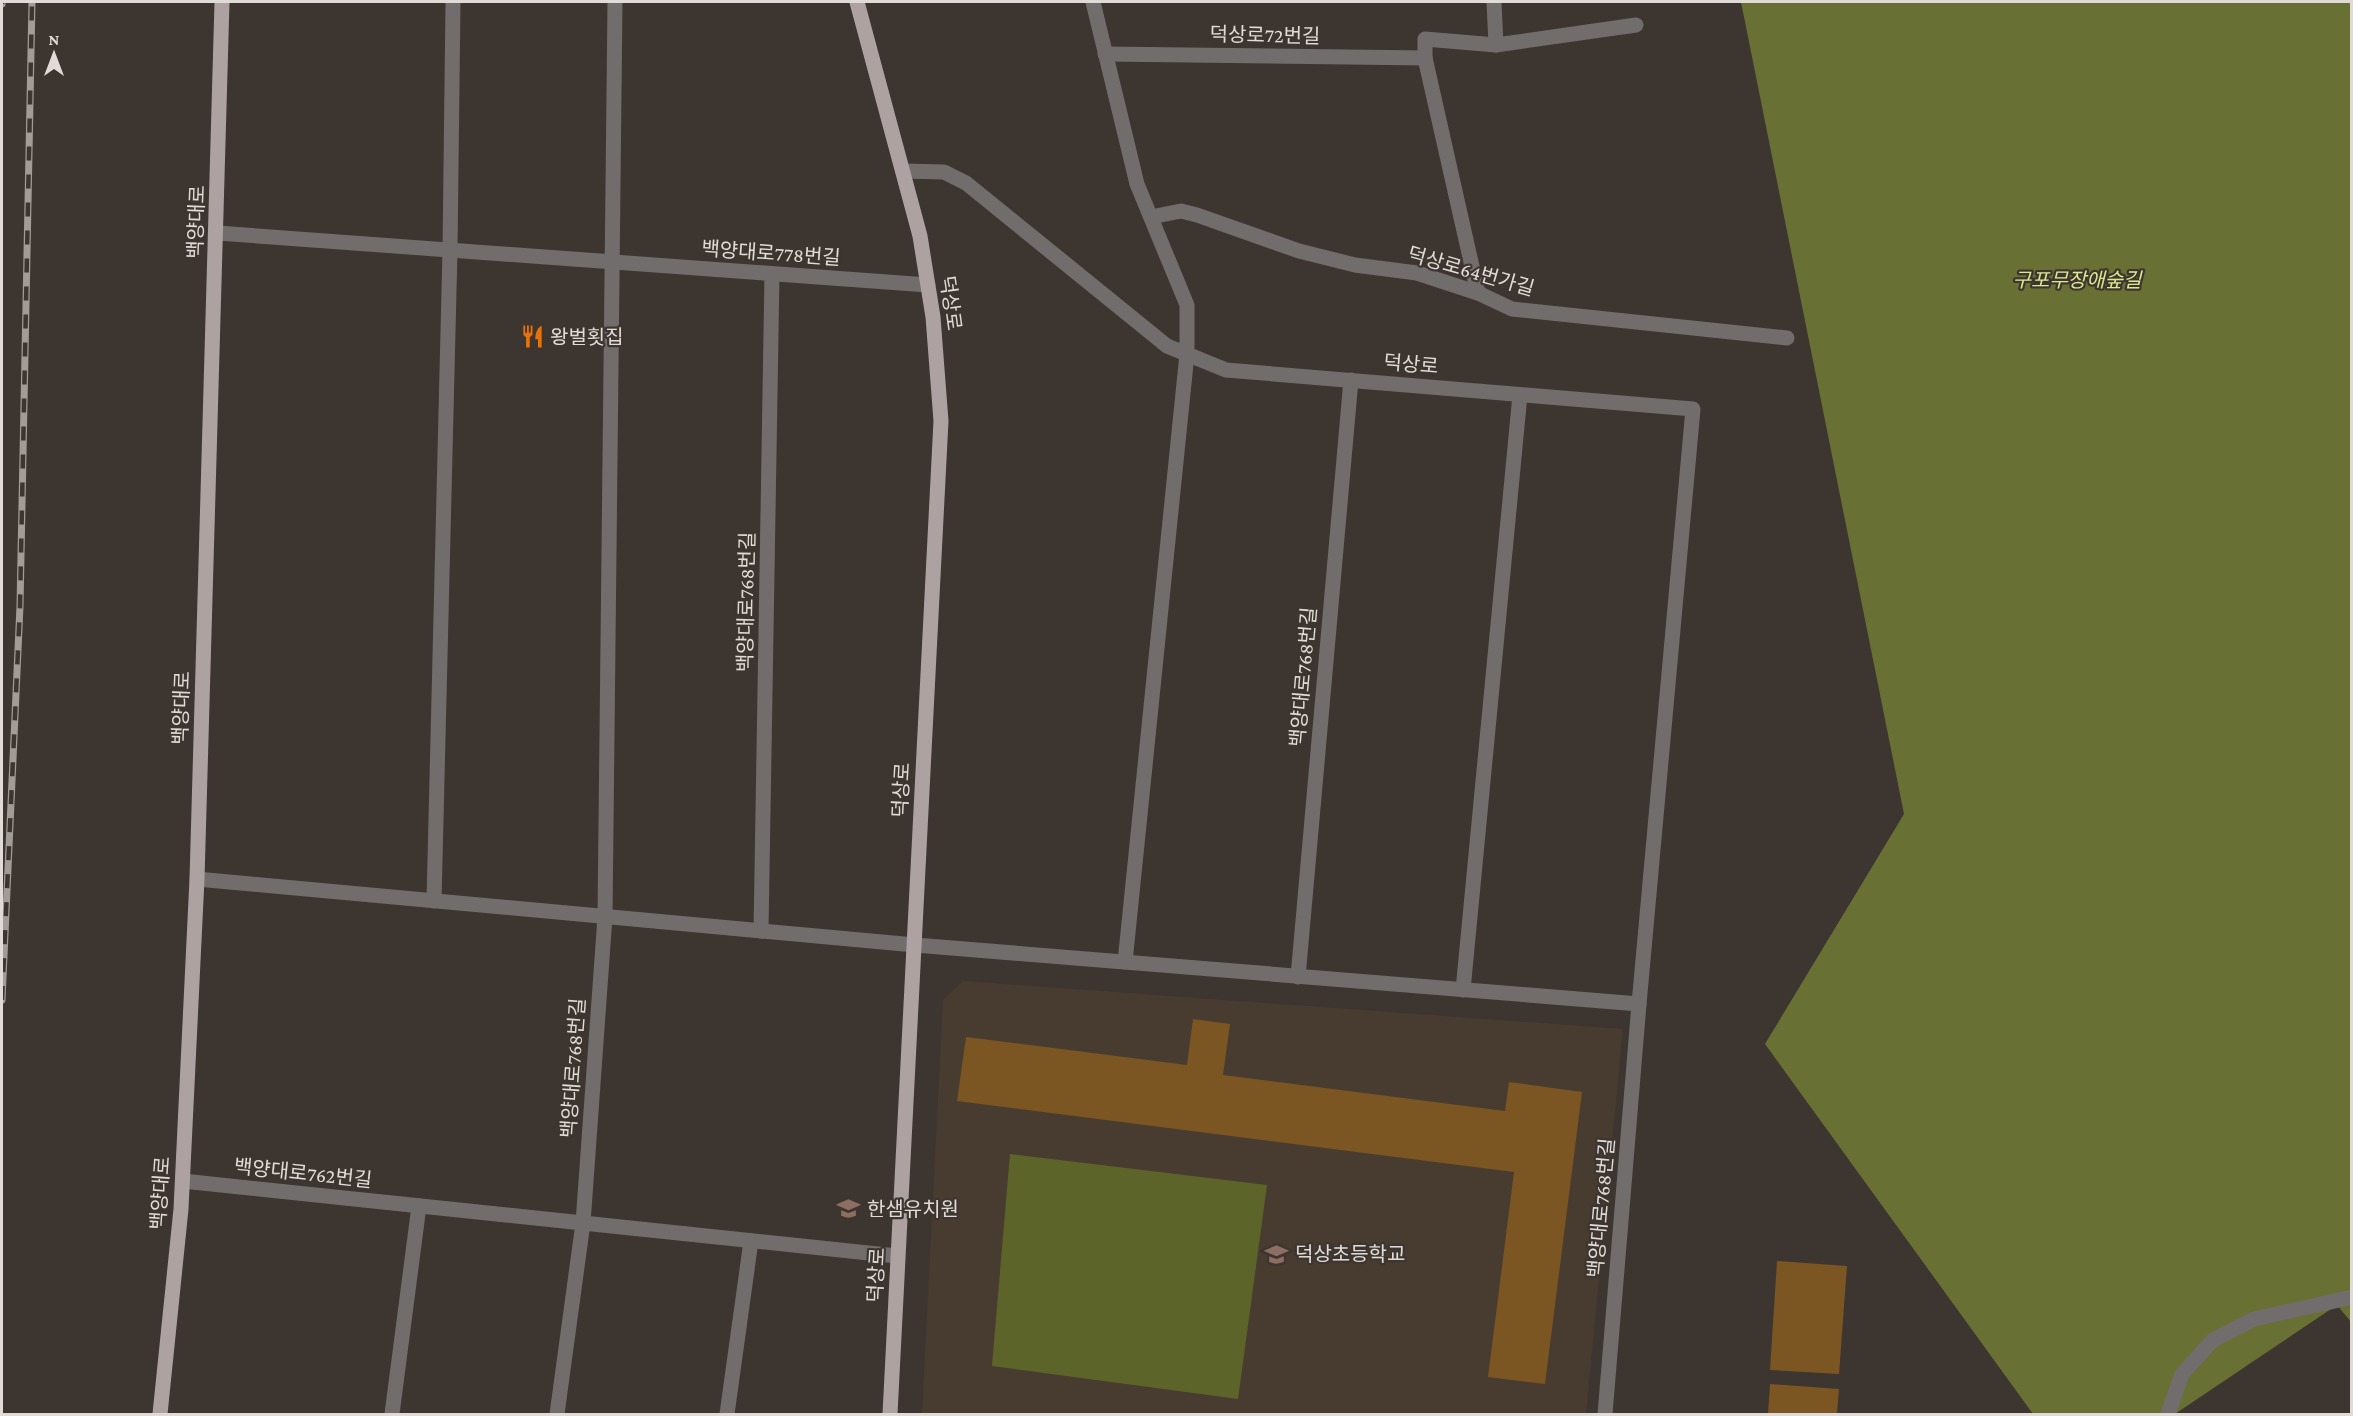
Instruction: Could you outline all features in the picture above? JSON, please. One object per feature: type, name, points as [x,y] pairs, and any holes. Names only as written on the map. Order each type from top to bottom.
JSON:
[{"type":"main road","name":"백양대로","points":[[160,1414],[183,1181],[197,879],[222,2]]},
{"type":"main road","name":"덕상로","points":[[858,2],[920,236],[933,317],[941,421],[897,1256],[891,1414]]},
{"type":"street","points":[[434,901],[450,250],[453,2]]},
{"type":"street","points":[[611,262],[615,2]]},
{"type":"street","points":[[1093,2],[1137,184],[1187,305],[1187,354],[1125,962]]},
{"type":"street","points":[[1494,2],[1496,45]]},
{"type":"street","points":[[1478,292],[1425,58],[1425,39],[1496,45],[1636,25]]},
{"type":"street","name":"덕상로72번길","points":[[1104,54],[1425,58]]},
{"type":"street","name":"덕상로","points":[[903,171],[944,172],[966,183],[1167,346],[1226,370],[1693,410]]},
{"type":"street","name":"덕상로64번가길","points":[[1151,217],[1181,211],[1197,215],[1299,251],[1355,265],[1417,273],[1478,292],[1512,309],[1787,338]]},
{"type":"street","name":"백양대로778번길","points":[[217,233],[928,285]]},
{"type":"street","name":"백양대로768번길","points":[[583,1223],[605,917],[611,262]]},
{"type":"street","name":"백양대로768번길","points":[[761,931],[772,274]]},
{"type":"street","name":"백양대로768번길","points":[[1298,976],[1351,380]]},
{"type":"street","points":[[1463,990],[1520,394]]},
{"type":"street","name":"백양대로768번길","points":[[1605,1414],[1639,1005],[1693,410]]},
{"type":"street","points":[[197,879],[915,945],[1639,1005]]},
{"type":"street","name":"백양대로762번길","points":[[183,1181],[897,1256]]},
{"type":"street","points":[[392,1414],[419,1206]]},
{"type":"street","points":[[557,1414],[583,1223]]},
{"type":"street","points":[[727,1414],[751,1241]]},
{"type":"street","points":[[2168,1414],[2182,1374],[2213,1340],[2254,1319],[2352,1297]]},
{"type":"shaded area","points":[[963,981],[1623,1029],[1586,1414],[922,1414],[943,1000]]},
{"type":"green space","name":"구포무장애숲길","points":[[1741,2],[2351,2],[2351,1322],[2337,1305],[2175,1414],[2033,1414],[1765,1044],[1904,814]]},
{"type":"green space","points":[[1010,1154],[1267,1185],[1238,1399],[992,1366]]},
{"type":"building","points":[[1193,1019],[1230,1024],[1223,1075],[1505,1111],[1509,1082],[1582,1092],[1545,1384],[1488,1377],[1514,1172],[957,1101],[966,1037],[1187,1065]]},
{"type":"building","points":[[1777,1261],[1847,1266],[1839,1374],[1770,1370]]},
{"type":"building","points":[[1770,1384],[1839,1389],[1837,1414],[1768,1414]]},
{"type":"railway","points":[[2,1000],[20,606],[32,2]]},
{"type":"place","name":"왕벌횟집","points":[[532,337]]},
{"type":"place","name":"한샘유치원","points":[[849,1209]]},
{"type":"place","name":"덕상초등학교","points":[[1277,1254]]}]
